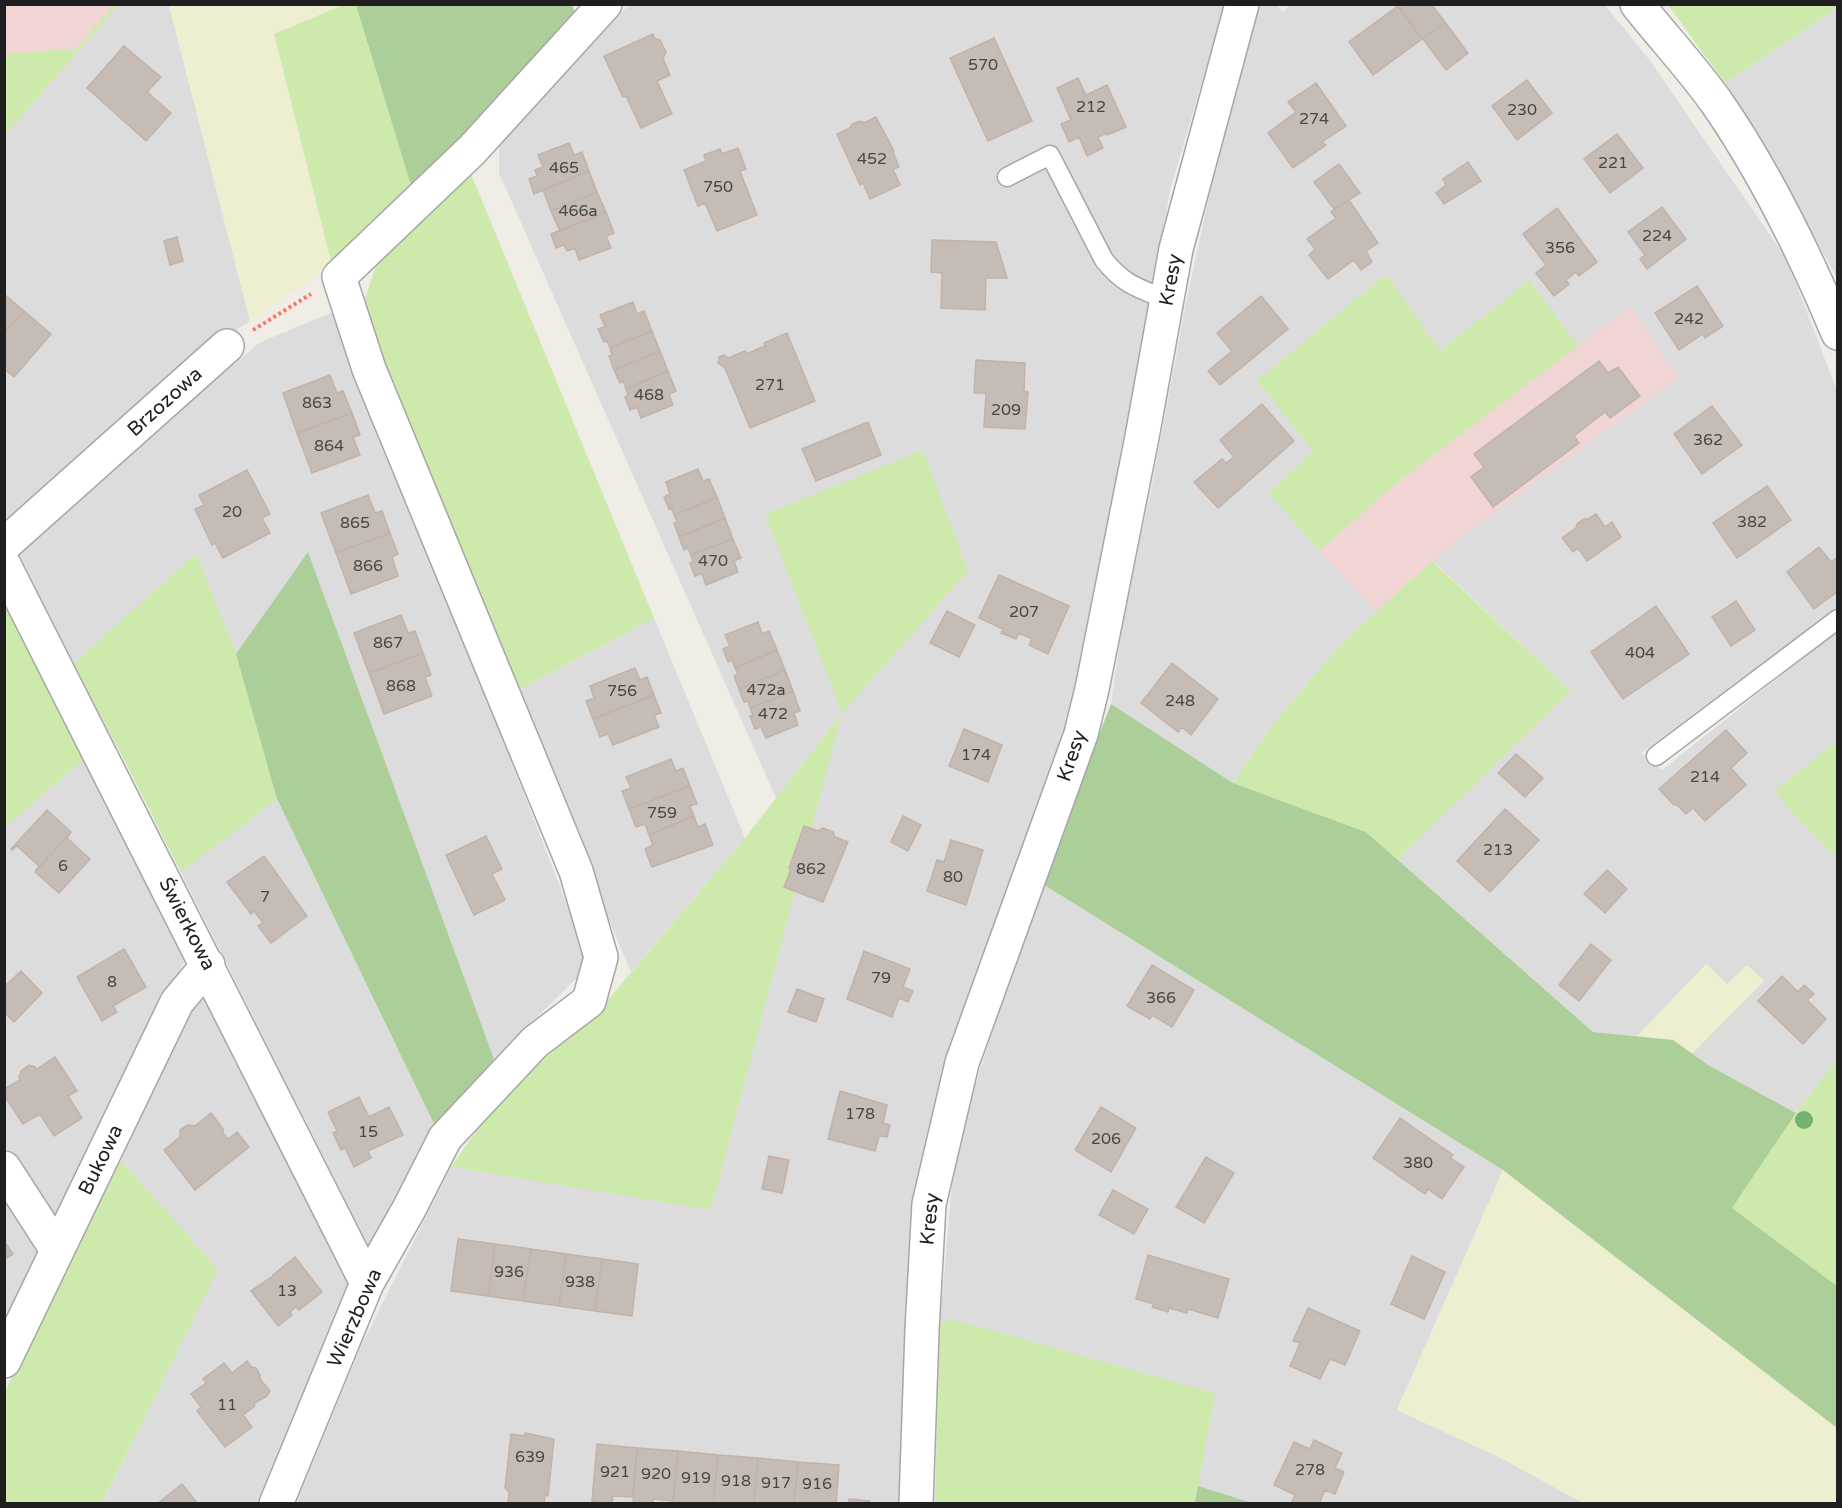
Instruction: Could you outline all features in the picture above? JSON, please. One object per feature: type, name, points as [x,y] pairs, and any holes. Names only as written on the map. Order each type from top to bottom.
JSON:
[{"type":"street","points":[[339,277],[472,150],[605,4]]},
{"type":"street","name":"Kresy","points":[[916,1503],[929,1204],[962,1063],[1081,734],[1092,689],[1176,249],[1242,4]]},
{"type":"street","points":[[1636,4],[1717,103],[1753,161],[1777,203],[1819,288],[1838,333]]},
{"type":"street","name":"Wierzbowa","points":[[276,1503],[367,1283],[445,1138],[535,1042],[589,1001],[601,957],[576,871],[369,369],[339,277]]},
{"type":"street","name":"Brzozowa","points":[[4,544],[227,346]]},
{"type":"street","name":"Świerkowa","points":[[4,565],[367,1283]]},
{"type":"street","name":"Bukowa","points":[[4,1361],[177,1002],[208,966]]},
{"type":"street","points":[[4,1168],[57,1250]]},
{"type":"lane","points":[[1007,177],[1050,155],[1109,266],[1126,283],[1168,300]]},
{"type":"lane","points":[[1656,756],[1838,619]]},
{"type":"path","points":[[227,346],[339,277]]},
{"type":"shaded area","points":[[1291,4],[1605,5],[1651,62],[1787,260],[1837,391],[1837,607],[1641,753],[1662,770],[1837,631],[1837,1059],[1796,1113],[1708,1065],[1673,1040],[1593,1032],[1397,860],[1571,691],[1433,561],[1343,642],[1269,729],[1233,783],[1111,704],[1122,626],[1151,490],[1187,298],[1226,117],[1257,5],[1277,5],[1283,12]]},
{"type":"shaded area","points":[[5,5],[119,5],[5,135]]},
{"type":"shaded area","points":[[119,5],[169,5],[250,321],[189,360],[5,528],[5,135]]},
{"type":"shaded area","points":[[629,5],[1225,5],[1170,190],[1126,462],[1074,706],[955,1034],[903,1503],[296,1504],[361,1346],[451,1167],[711,1209],[841,714],[776,798],[499,173],[499,146],[585,49]]},
{"type":"shaded area","points":[[1837,8],[1837,277],[1725,83]]},
{"type":"shaded area","points":[[1631,306],[1678,378],[1482,521],[1432,561],[1376,612],[1319,551],[1399,481]]},
{"type":"shaded area","points":[[335,311],[586,953],[582,973],[494,1059],[307,552],[277,799],[435,1126],[373,1255],[127,765],[13,555],[259,343]]},
{"type":"shaded area","points":[[654,618],[745,838],[631,972],[513,693]]},
{"type":"shaded area","points":[[90,754],[187,956],[52,1225],[5,1146],[4,827]]},
{"type":"shaded area","points":[[1041,883],[1503,1170],[1397,1410],[1501,1458],[1583,1503],[935,1504],[940,1325],[955,1146]]},
{"type":"shaded area","points":[[208,996],[350,1282],[257,1503],[102,1504],[217,1269],[121,1161],[188,1000]]},
{"type":"shaded area","points":[[5,1186],[45,1247],[5,1332]]},
{"type":"green space","points":[[1837,4],[1837,8],[1725,83],[1668,5]]},
{"type":"green space","points":[[114,5],[119,5],[5,135],[5,59],[10,53],[76,49]]},
{"type":"green space","points":[[169,5],[343,5],[274,34],[332,265],[250,321]]},
{"type":"green space","points":[[343,5],[356,5],[412,189],[332,265],[274,34]]},
{"type":"green space","points":[[356,5],[572,5],[577,17],[412,189]]},
{"type":"green space","points":[[471,174],[654,618],[513,693],[372,344],[364,302],[378,260]]},
{"type":"green space","points":[[1386,274],[1440,351],[1529,280],[1578,346],[1399,481],[1319,551],[1269,493],[1313,451],[1257,381]]},
{"type":"green space","points":[[923,450],[968,571],[842,713],[765,514]]},
{"type":"green space","points":[[308,552],[494,1059],[435,1126],[277,799],[236,654]]},
{"type":"green space","points":[[196,553],[236,654],[277,799],[181,872],[73,664]]},
{"type":"green space","points":[[1432,561],[1571,691],[1397,860],[1366,832],[1233,783],[1269,729],[1343,642]]},
{"type":"green space","points":[[4,587],[90,754],[5,827],[4,827]]},
{"type":"green space","points":[[1111,704],[1233,783],[1366,832],[1593,1032],[1673,1040],[1708,1065],[1796,1113],[1732,1208],[1837,1286],[1837,1428],[1503,1170],[1041,883]]},
{"type":"green space","points":[[842,713],[711,1210],[451,1167],[507,1087],[607,1001],[745,838]]},
{"type":"green space","points":[[1837,741],[1837,858],[1789,809],[1775,790]]},
{"type":"green space","points":[[1706,964],[1727,984],[1747,965],[1764,981],[1692,1054],[1673,1040],[1636,1037]]},
{"type":"green space","points":[[1837,1059],[1837,1286],[1732,1208],[1796,1113]]},
{"type":"green space","points":[[121,1161],[218,1269],[102,1503],[5,1503],[4,1394],[60,1278]]},
{"type":"green space","points":[[1503,1170],[1837,1428],[1837,1503],[1583,1503],[1501,1458],[1397,1410]]},
{"type":"green space","points":[[951,1319],[1215,1393],[1195,1503],[935,1504],[940,1325]]},
{"type":"green space","points":[[1198,1486],[1252,1503],[1195,1503]]},
{"type":"building","points":[[1400,4],[1431,4],[1445,22],[1422,39],[1398,6]]},
{"type":"building","points":[[1398,6],[1422,39],[1373,75],[1349,42]]},
{"type":"building","points":[[1445,22],[1468,53],[1446,70],[1423,39]]},
{"type":"building","points":[[653,34],[654,38],[660,40],[666,52],[663,58],[670,75],[657,81],[672,114],[641,128],[626,96],[623,97],[604,56]]},
{"type":"building","points":[[994,38],[1032,121],[988,141],[950,58]]},
{"type":"building","points":[[124,46],[161,77],[147,92],[171,113],[146,141],[87,88]]},
{"type":"building","points":[[1078,78],[1086,95],[1107,85],[1126,127],[1098,137],[1103,148],[1087,156],[1079,137],[1069,142],[1061,124],[1071,120],[1057,88]]},
{"type":"building","points":[[1527,80],[1552,113],[1517,140],[1492,106]]},
{"type":"building","points":[[1316,83],[1346,126],[1322,142],[1326,145],[1293,168],[1268,133],[1296,112],[1288,102]]},
{"type":"building","points":[[876,117],[894,151],[899,167],[893,169],[900,185],[870,199],[863,183],[860,185],[837,134],[850,128],[852,124],[860,121],[864,123]]},
{"type":"building","points":[[1617,134],[1643,168],[1610,193],[1584,159]]},
{"type":"building","points":[[569,143],[574,155],[582,152],[589,171],[534,194],[529,179],[537,176],[535,170],[543,167],[538,155]]},
{"type":"building","points":[[738,148],[746,169],[740,171],[757,215],[717,231],[705,203],[698,206],[684,170],[706,161],[704,155],[720,149],[722,154]]},
{"type":"building","points":[[1468,162],[1481,181],[1444,204],[1436,193],[1446,185],[1443,179]]},
{"type":"building","points":[[1339,164],[1360,193],[1334,209],[1314,182]]},
{"type":"building","points":[[589,171],[597,192],[551,211],[543,190]]},
{"type":"building","points":[[597,192],[606,212],[560,231],[551,211]]},
{"type":"building","points":[[1349,200],[1378,243],[1366,251],[1372,262],[1361,270],[1354,260],[1328,279],[1309,255],[1315,249],[1307,239],[1336,218],[1331,212]]},
{"type":"building","points":[[1662,207],[1686,239],[1647,269],[1640,259],[1645,255],[1628,232]]},
{"type":"building","points":[[1557,208],[1597,262],[1579,276],[1576,272],[1566,280],[1569,284],[1554,296],[1536,273],[1546,265],[1523,234]]},
{"type":"building","points":[[606,212],[614,233],[606,236],[611,248],[579,260],[575,248],[567,251],[564,245],[556,248],[551,234]]},
{"type":"building","points":[[177,237],[183,261],[170,265],[164,241]]},
{"type":"building","points":[[932,240],[996,242],[1007,278],[986,278],[985,310],[941,308],[942,273],[931,272]]},
{"type":"building","points":[[1697,286],[1723,326],[1705,338],[1703,334],[1679,350],[1655,313]]},
{"type":"building","points":[[4,294],[24,311],[4,333]]},
{"type":"building","points":[[1261,296],[1288,329],[1220,385],[1208,371],[1232,351],[1217,333]]},
{"type":"building","points":[[633,302],[637,314],[644,311],[652,331],[610,348],[607,341],[604,342],[598,329],[605,327],[600,315]]},
{"type":"building","points":[[24,311],[51,334],[14,377],[4,369],[4,333]]},
{"type":"building","points":[[652,331],[660,351],[614,370],[609,356],[612,355],[610,348]]},
{"type":"building","points":[[787,333],[815,401],[750,428],[725,368],[718,363],[719,357],[724,355],[728,358],[745,351],[746,354]]},
{"type":"building","points":[[660,351],[668,371],[626,389],[623,381],[620,383],[614,370]]},
{"type":"building","points":[[976,360],[1025,363],[1024,391],[1028,392],[1025,429],[984,427],[986,393],[974,393]]},
{"type":"building","points":[[1599,361],[1608,373],[1618,367],[1640,396],[1610,418],[1605,412],[1574,436],[1579,443],[1493,507],[1471,477],[1484,467],[1474,454]]},
{"type":"building","points":[[668,371],[676,391],[669,394],[673,405],[641,418],[637,407],[630,410],[625,397],[628,395],[626,389]]},
{"type":"building","points":[[330,375],[337,393],[343,391],[352,413],[297,433],[283,393]]},
{"type":"building","points":[[1262,404],[1294,441],[1218,508],[1194,482],[1222,459],[1226,463],[1234,457],[1220,440]]},
{"type":"building","points":[[1712,406],[1742,445],[1702,474],[1674,434]]},
{"type":"building","points":[[352,413],[360,435],[353,437],[360,455],[312,473],[297,433]]},
{"type":"building","points":[[868,422],[881,455],[816,481],[802,449]]},
{"type":"building","points":[[698,469],[703,481],[709,479],[717,497],[674,515],[664,497],[670,494],[666,482]]},
{"type":"building","points":[[247,470],[270,514],[262,518],[270,533],[223,558],[215,543],[212,545],[195,509],[204,505],[199,495]]},
{"type":"building","points":[[1767,486],[1791,520],[1737,558],[1713,523]]},
{"type":"building","points":[[368,495],[375,513],[382,511],[390,533],[336,553],[321,513]]},
{"type":"building","points":[[717,497],[725,518],[679,537],[674,515]]},
{"type":"building","points":[[1596,514],[1605,527],[1612,522],[1621,537],[1587,561],[1578,548],[1573,552],[1562,538],[1584,519]]},
{"type":"building","points":[[725,518],[733,539],[691,555],[688,548],[684,550],[679,537]]},
{"type":"building","points":[[390,533],[398,554],[392,557],[398,576],[351,594],[336,553]]},
{"type":"building","points":[[733,539],[741,558],[734,561],[738,572],[706,585],[702,574],[695,576],[690,563],[693,562],[691,555]]},
{"type":"building","points":[[1819,547],[1831,562],[1838,557],[1838,591],[1814,609],[1787,572]]},
{"type":"building","points":[[999,575],[1069,606],[1048,654],[1029,645],[1032,639],[1019,633],[1016,639],[1001,633],[1003,629],[979,618]]},
{"type":"building","points":[[1736,601],[1755,630],[1731,646],[1712,617]]},
{"type":"building","points":[[1656,606],[1689,654],[1623,699],[1591,652]]},
{"type":"building","points":[[947,611],[975,625],[959,657],[930,643]]},
{"type":"building","points":[[401,615],[408,633],[415,631],[423,653],[369,673],[354,633]]},
{"type":"building","points":[[758,622],[762,634],[769,631],[777,650],[735,668],[732,660],[728,662],[723,649],[730,646],[725,635]]},
{"type":"building","points":[[777,650],[785,670],[739,689],[734,676],[738,674],[735,668]]},
{"type":"building","points":[[423,653],[431,675],[425,677],[432,696],[384,714],[369,673]]},
{"type":"building","points":[[1172,663],[1218,699],[1191,735],[1182,727],[1178,732],[1141,703]]},
{"type":"building","points":[[635,668],[640,680],[647,677],[654,695],[593,719],[586,701],[594,698],[590,686]]},
{"type":"building","points":[[785,670],[793,691],[750,708],[748,701],[744,702],[739,689]]},
{"type":"building","points":[[793,691],[800,711],[794,713],[798,725],[766,738],[761,727],[755,729],[750,716],[753,715],[750,708]]},
{"type":"building","points":[[654,695],[661,713],[654,715],[659,727],[613,745],[608,734],[600,737],[593,719]]},
{"type":"building","points":[[964,729],[1002,745],[988,782],[949,766]]},
{"type":"building","points":[[1726,730],[1747,753],[1731,768],[1746,785],[1705,821],[1693,808],[1686,814],[1659,789]]},
{"type":"building","points":[[1516,754],[1543,778],[1525,797],[1498,773]]},
{"type":"building","points":[[671,759],[676,771],[683,768],[690,786],[629,809],[622,791],[631,788],[626,777]]},
{"type":"building","points":[[690,786],[697,804],[690,806],[694,816],[649,835],[645,824],[636,827],[629,809]]},
{"type":"building","points":[[1505,809],[1539,840],[1490,892],[1457,861]]},
{"type":"building","points":[[47,810],[71,832],[35,872],[39,866],[17,846],[11,849]]},
{"type":"building","points":[[694,816],[698,827],[705,824],[713,845],[652,867],[645,849],[653,845],[649,835]]},
{"type":"building","points":[[903,816],[921,825],[908,851],[891,842]]},
{"type":"building","points":[[804,826],[818,831],[823,828],[833,832],[835,837],[848,842],[823,902],[784,887]]},
{"type":"building","points":[[71,832],[67,838],[90,859],[59,893],[35,872]]},
{"type":"building","points":[[486,836],[502,869],[492,874],[505,900],[474,915],[446,855]]},
{"type":"building","points":[[951,840],[983,850],[966,905],[927,891],[937,860],[944,862]]},
{"type":"building","points":[[264,856],[307,916],[271,943],[258,926],[263,923],[254,911],[251,914],[227,882]]},
{"type":"building","points":[[1607,870],[1627,889],[1605,913],[1584,894]]},
{"type":"building","points":[[1591,944],[1611,960],[1579,1001],[1559,985]]},
{"type":"building","points":[[124,949],[146,987],[113,1006],[117,1012],[102,1021],[77,977]]},
{"type":"building","points":[[864,951],[910,969],[903,987],[913,991],[908,1002],[899,998],[892,1017],[847,999]]},
{"type":"building","points":[[1152,965],[1194,990],[1172,1027],[1152,1015],[1150,1019],[1127,1006]]},
{"type":"building","points":[[21,971],[42,993],[14,1022],[4,1012],[4,987]]},
{"type":"building","points":[[1782,976],[1798,992],[1804,985],[1814,994],[1807,1000],[1826,1019],[1803,1044],[1758,1001]]},
{"type":"building","points":[[797,989],[824,999],[816,1022],[788,1012]]},
{"type":"building","points":[[55,1057],[77,1091],[68,1096],[82,1118],[54,1136],[40,1114],[23,1124],[4,1095],[4,1089],[20,1080],[21,1071],[29,1065],[37,1069]]},
{"type":"building","points":[[840,1091],[887,1105],[883,1123],[890,1125],[887,1137],[879,1136],[875,1151],[828,1139]]},
{"type":"building","points":[[359,1097],[369,1117],[389,1107],[403,1135],[368,1151],[371,1158],[354,1167],[345,1148],[341,1150],[333,1133],[337,1131],[328,1112]]},
{"type":"building","points":[[1101,1107],[1136,1128],[1111,1172],[1075,1150]]},
{"type":"building","points":[[211,1113],[228,1139],[237,1132],[249,1147],[195,1190],[164,1150],[180,1137],[180,1130],[188,1125],[195,1126]]},
{"type":"building","points":[[1400,1118],[1453,1155],[1450,1158],[1464,1167],[1442,1199],[1428,1189],[1425,1194],[1373,1158]]},
{"type":"building","points":[[769,1156],[789,1160],[782,1193],[762,1189]]},
{"type":"building","points":[[1206,1157],[1234,1173],[1204,1223],[1176,1207]]},
{"type":"building","points":[[1113,1190],[1148,1209],[1134,1234],[1099,1215]]},
{"type":"building","points":[[458,1239],[495,1244],[488,1296],[451,1291]]},
{"type":"building","points":[[4,1241],[13,1254],[4,1260]]},
{"type":"building","points":[[495,1244],[531,1249],[523,1301],[488,1296]]},
{"type":"building","points":[[531,1249],[566,1254],[559,1306],[523,1301]]},
{"type":"building","points":[[566,1254],[602,1259],[595,1311],[559,1306]]},
{"type":"building","points":[[1148,1255],[1229,1279],[1218,1318],[1188,1309],[1187,1313],[1169,1308],[1168,1312],[1152,1307],[1154,1304],[1136,1299]]},
{"type":"building","points":[[1412,1256],[1445,1272],[1424,1319],[1391,1304]]},
{"type":"building","points":[[295,1257],[322,1292],[299,1310],[296,1307],[290,1312],[292,1315],[278,1326],[251,1291]]},
{"type":"building","points":[[602,1259],[638,1264],[632,1316],[595,1311]]},
{"type":"building","points":[[1308,1308],[1360,1331],[1345,1365],[1330,1359],[1320,1379],[1290,1366],[1300,1343],[1293,1341]]},
{"type":"building","points":[[247,1361],[251,1367],[256,1368],[260,1379],[270,1391],[266,1397],[254,1404],[255,1406],[243,1415],[252,1427],[225,1447],[197,1411],[201,1407],[191,1394],[206,1383],[203,1379],[224,1363],[232,1373]]},
{"type":"building","points":[[525,1433],[554,1439],[548,1496],[545,1495],[544,1504],[508,1504],[509,1492],[505,1488],[511,1434],[525,1436]]},
{"type":"building","points":[[1314,1440],[1342,1453],[1335,1468],[1344,1472],[1335,1494],[1325,1490],[1319,1504],[1291,1504],[1295,1495],[1274,1485],[1294,1442],[1310,1449]]},
{"type":"building","points":[[597,1444],[637,1448],[633,1497],[613,1496],[612,1503],[592,1501]]},
{"type":"building","points":[[637,1448],[678,1451],[673,1501],[653,1499],[653,1504],[633,1504]]},
{"type":"building","points":[[678,1451],[718,1455],[713,1504],[673,1504]]},
{"type":"building","points":[[718,1455],[758,1458],[754,1504],[713,1504]]},
{"type":"building","points":[[758,1458],[798,1462],[794,1504],[754,1504]]},
{"type":"building","points":[[798,1462],[839,1465],[836,1504],[794,1504]]},
{"type":"building","points":[[182,1484],[198,1504],[157,1504]]},
{"type":"building","points":[[849,1499],[870,1501],[870,1504],[849,1504]]}]
